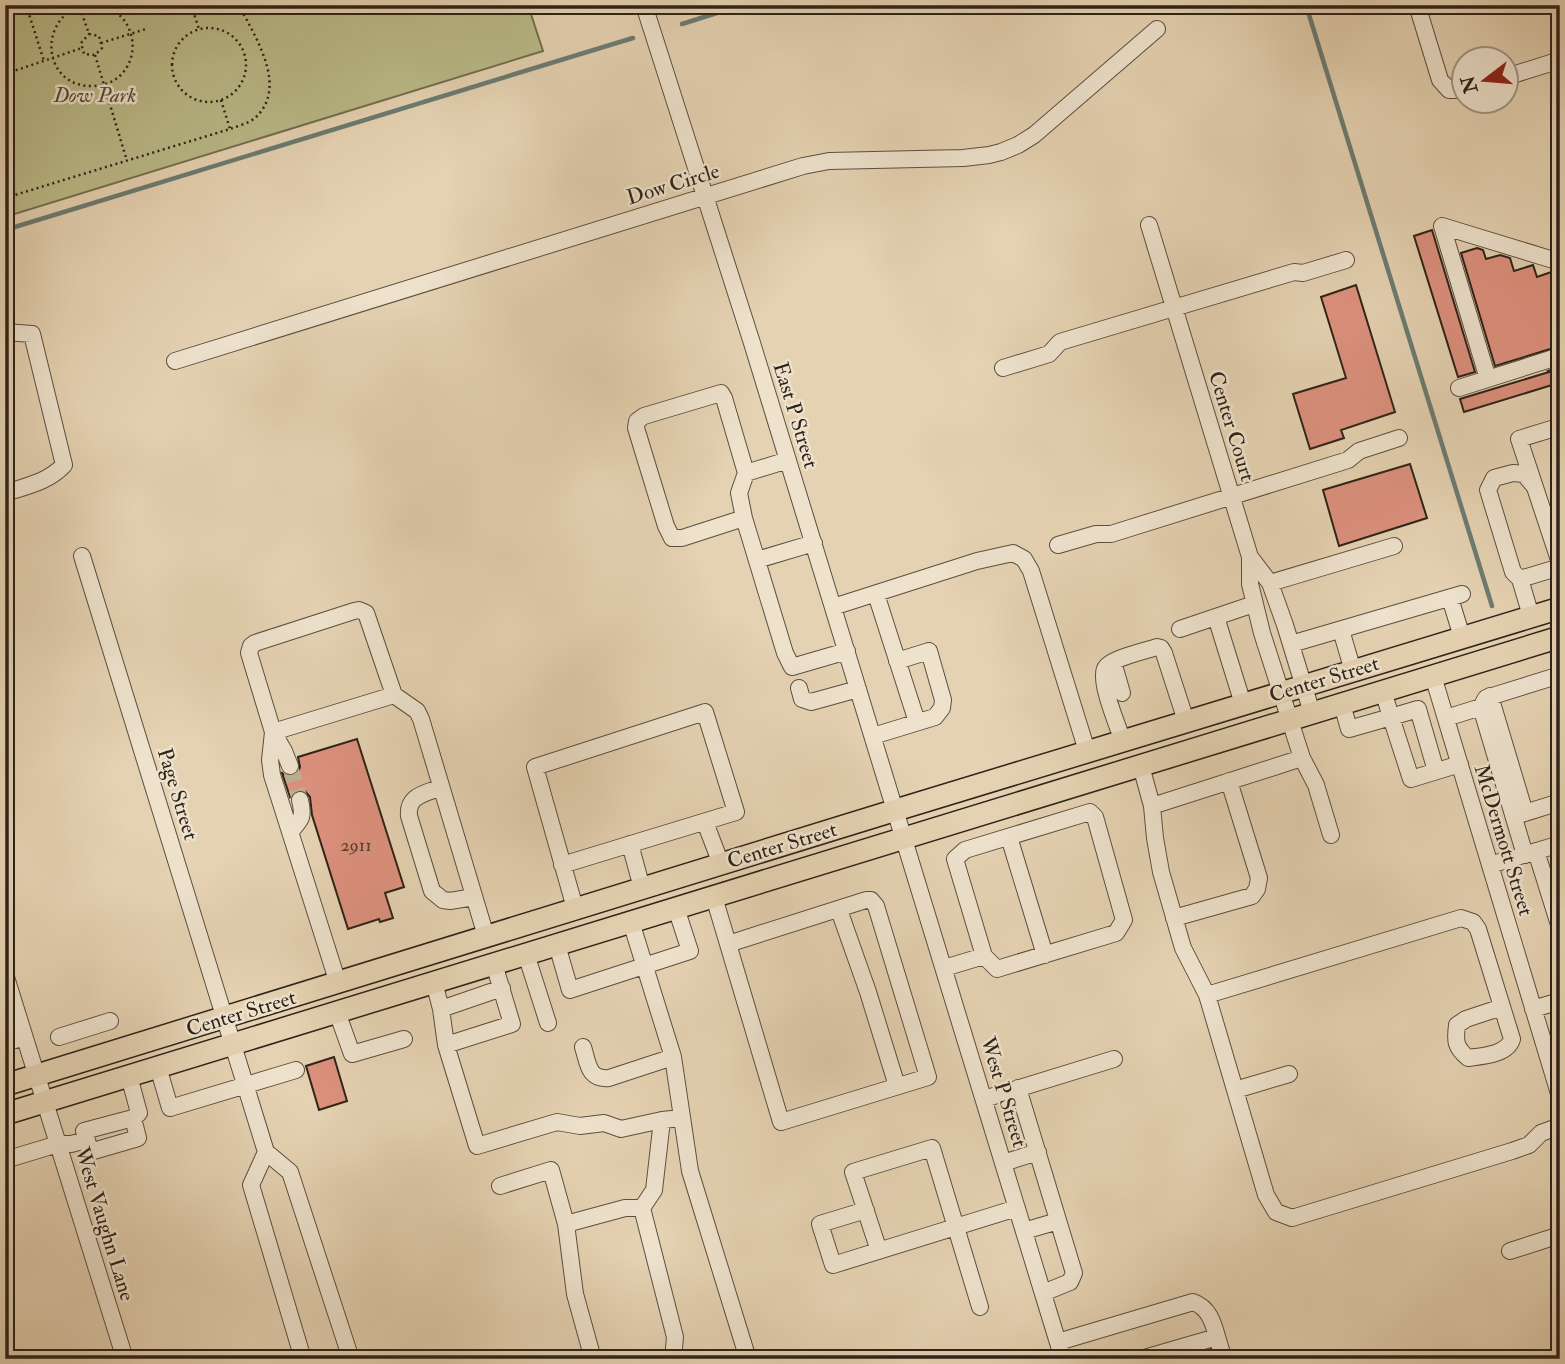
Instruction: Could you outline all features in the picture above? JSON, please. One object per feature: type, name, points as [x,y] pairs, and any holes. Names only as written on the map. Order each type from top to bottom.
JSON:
[{"type":"main road","name":"Center Street","points":[[5,1085],[1560,608]]},
{"type":"main road","name":"Center Street","points":[[5,1114],[1560,637]]},
{"type":"main road","points":[[1425,648],[1433,676]]},
{"type":"main road","points":[[719,864],[720,895]]},
{"type":"main road","points":[[631,922],[632,891]]},
{"type":"main road","points":[[486,936],[494,964]]},
{"type":"main road","points":[[431,953],[437,981]]},
{"type":"main road","points":[[338,983],[342,1011]]},
{"type":"street","name":"East P Street","points":[[644,5],[748,330],[904,838]]},
{"type":"street","points":[[1418,9],[1440,80],[1450,90]]},
{"type":"street","name":"Dow Circle","points":[[175,361],[803,166],[829,161],[963,158],[1002,152],[1034,135],[1157,29]]},
{"type":"street","points":[[1520,73],[1560,60]]},
{"type":"street","name":"Center Court","points":[[1149,225],[1250,557],[1250,584],[1262,633],[1289,720],[1302,758],[1316,785],[1331,835]]},
{"type":"street","points":[[1488,379],[1442,226],[1560,262]]},
{"type":"street","points":[[1003,368],[1049,354],[1060,342],[1294,272],[1303,273],[1346,260]]},
{"type":"street","points":[[5,332],[32,334],[64,465],[44,481],[5,493]]},
{"type":"street","points":[[1459,388],[1560,356]]},
{"type":"street","points":[[744,518],[682,538],[672,538],[636,428],[637,421],[644,416],[721,394],[746,473],[739,493],[744,518],[785,653],[793,669],[847,651]]},
{"type":"street","points":[[1520,579],[1560,565],[1519,439],[1558,427]]},
{"type":"street","points":[[1058,545],[1096,534],[1111,534],[1348,460],[1359,451],[1399,438]]},
{"type":"street","points":[[746,473],[788,460]]},
{"type":"street","points":[[1531,616],[1520,579],[1513,572],[1488,490],[1494,478],[1513,474],[1524,474],[1534,486]]},
{"type":"street","points":[[757,560],[814,543]]},
{"type":"street","points":[[1270,583],[1394,545]]},
{"type":"street","points":[[834,607],[977,561],[1013,553],[1024,559],[1031,571],[1087,751]]},
{"type":"street","name":"Page Street","points":[[82,556],[266,1152]]},
{"type":"street","name":"Center Court","points":[[1250,557],[1270,583],[1312,713]]},
{"type":"street","points":[[876,594],[917,722]]},
{"type":"street","points":[[1291,644],[1456,596],[1462,638]]},
{"type":"street","points":[[1180,629],[1254,604]]},
{"type":"street","points":[[290,766],[273,732],[249,653],[251,646],[359,610],[366,613],[394,695],[417,711],[421,719],[486,936]]},
{"type":"street","points":[[1216,617],[1243,704]]},
{"type":"street","points":[[1262,633],[1285,625]]},
{"type":"street","points":[[1342,630],[1353,671]]},
{"type":"street","points":[[1123,741],[1103,672],[1106,666],[1113,662],[1157,648],[1161,648],[1164,653],[1186,721]]},
{"type":"street","points":[[873,736],[934,718],[942,708],[943,700],[929,651],[897,661]]},
{"type":"street","points":[[1113,662],[1124,709],[1114,715]]},
{"type":"street","name":"McDermott Street","points":[[1433,676],[1560,1097]]},
{"type":"street","points":[[1446,718],[1560,676]]},
{"type":"street","points":[[799,688],[802,699],[811,702],[858,689]]},
{"type":"street","points":[[1383,691],[1411,779],[1460,764]]},
{"type":"street","points":[[273,732],[394,695]]},
{"type":"street","points":[[1342,704],[1349,729],[1441,701]]},
{"type":"street","points":[[1486,702],[1531,853],[1560,928]]},
{"type":"street","points":[[1418,709],[1436,771]]},
{"type":"street","points":[[562,865],[736,812],[705,712],[535,767],[562,865],[575,908]]},
{"type":"street","points":[[273,732],[270,760],[272,775],[338,983]]},
{"type":"street","points":[[1152,806],[1302,758]]},
{"type":"street","points":[[1141,766],[1152,806],[1161,872],[1183,948],[1207,995],[1266,1195],[1276,1212],[1292,1218],[1512,1151],[1529,1145],[1541,1133],[1560,1126]]},
{"type":"street","points":[[1174,918],[1251,896],[1257,889],[1259,878],[1229,781]]},
{"type":"street","points":[[441,787],[413,799],[408,807],[409,816],[432,891],[443,900],[474,897]]},
{"type":"street","points":[[1032,799],[1041,827]]},
{"type":"street","points":[[290,832],[301,820],[303,813],[300,800]]},
{"type":"street","points":[[1519,815],[1560,802]]},
{"type":"street","points":[[1090,813],[1095,817],[1125,920],[1116,933],[997,969],[984,956],[956,859],[965,850],[1009,837],[1090,813]]},
{"type":"street","points":[[705,822],[719,864]]},
{"type":"street","points":[[1009,837],[1045,955]]},
{"type":"street","name":"West P Street","points":[[904,838],[1063,1359]]},
{"type":"street","points":[[1490,865],[1560,844]]},
{"type":"street","points":[[630,845],[632,891]]},
{"type":"street","points":[[720,895],[728,944],[781,1122],[928,1077],[876,906],[871,900],[728,944]]},
{"type":"street","points":[[557,944],[570,990],[690,951],[676,908]]},
{"type":"street","points":[[839,910],[897,1086]]},
{"type":"street","points":[[1207,995],[1461,918],[1473,922],[1478,929],[1502,1007]]},
{"type":"street","points":[[631,922],[673,1057],[690,1171],[748,1359]]},
{"type":"street","points":[[526,954],[548,1023]]},
{"type":"street","points":[[943,968],[984,956]]},
{"type":"street","points":[[446,1045],[512,1024],[494,964]]},
{"type":"street","name":"West Vaughn Lane","points":[[5,974],[125,1359]]},
{"type":"street","points":[[437,981],[446,1045],[477,1146],[557,1122],[580,1126],[604,1123],[621,1129],[682,1118]]},
{"type":"street","points":[[441,1009],[502,988]]},
{"type":"street","points":[[1533,1009],[1560,1001]]},
{"type":"street","points":[[342,1011],[352,1054],[404,1039]]},
{"type":"street","points":[[59,1037],[110,1021]]},
{"type":"street","points":[[86,1029],[94,1058]]},
{"type":"street","points":[[5,1043],[24,1037]]},
{"type":"street","points":[[583,1047],[590,1070],[601,1079],[673,1057]]},
{"type":"street","points":[[984,1099],[1114,1059]]},
{"type":"street","points":[[158,1067],[170,1108],[296,1070]]},
{"type":"street","points":[[1235,1090],[1289,1073]]},
{"type":"street","points":[[5,1160],[58,1144],[87,1140],[90,1152],[138,1138],[133,1118],[139,1112],[129,1076]]},
{"type":"street","points":[[1018,1088],[1074,1273],[1070,1282],[1043,1293]]},
{"type":"street","points":[[662,1120],[654,1190],[642,1208],[675,1337],[673,1359]]},
{"type":"street","points":[[879,1251],[853,1172],[932,1148],[981,1307]]},
{"type":"street","points":[[303,1359],[251,1185],[266,1152],[290,1172],[351,1359]]},
{"type":"street","points":[[1003,1163],[1038,1152]]},
{"type":"street","points":[[500,1186],[551,1170],[566,1224],[575,1294],[593,1359]]},
{"type":"street","points":[[566,1224],[625,1208],[642,1208]]},
{"type":"street","points":[[866,1210],[820,1224],[833,1265],[1017,1208]]},
{"type":"street","points":[[1024,1231],[1058,1221]]},
{"type":"street","points":[[1510,1251],[1560,1235]]},
{"type":"street","points":[[1058,1342],[1193,1302],[1202,1305],[1210,1315],[1222,1353],[1221,1359]]},
{"type":"street","points":[[1141,1359],[1217,1337]]},
{"type":"path","points":[[26,5],[44,61]]},
{"type":"path","points":[[89,34],[80,6],[67,12],[56,25],[51,42],[53,58],[63,74],[76,83],[104,85],[116,79],[127,66],[133,51],[132,34],[128,26],[117,12],[102,5]]},
{"type":"path","points":[[191,5],[199,29]]},
{"type":"path","points":[[5,198],[127,162],[253,120],[266,105],[269,88],[268,64],[239,5]]},
{"type":"path","points":[[101,43],[146,29]]},
{"type":"path","points":[[199,29],[224,31],[242,48],[246,60],[246,73],[241,85],[221,100],[210,102],[188,95],[179,87],[174,76],[174,53],[188,34],[199,29]]},
{"type":"path","points":[[89,34],[99,36],[102,48],[95,55]]},
{"type":"path","points":[[89,34],[80,43],[84,54],[95,55]]},
{"type":"path","points":[[5,67],[17,70],[82,48]]},
{"type":"path","points":[[95,55],[127,162]]},
{"type":"path","points":[[221,100],[230,129]]},
{"type":"path","points":[[5,164],[15,195]]},
{"type":"green space","name":"Dow Park","points":[[5,5],[528,5],[543,51],[5,217]]},
{"type":"building","points":[[1432,230],[1475,372],[1458,377],[1414,236]]},
{"type":"building","points":[[1477,248],[1483,250],[1486,259],[1500,255],[1510,258],[1514,271],[1533,265],[1537,277],[1559,272],[1560,346],[1495,366],[1461,253]]},
{"type":"building","points":[[1356,285],[1395,412],[1341,430],[1344,438],[1310,449],[1293,394],[1346,378],[1321,297]]},
{"type":"building","points":[[1560,367],[1560,399],[1557,399],[1552,385],[1464,412],[1460,399]]},
{"type":"building","points":[[1410,464],[1427,518],[1339,546],[1323,490]]},
{"type":"building","points":[[357,739],[404,887],[385,893],[393,918],[380,922],[379,919],[348,929],[312,815],[310,797],[304,790],[299,790],[290,797],[282,773],[289,776],[298,773],[298,757]]},
{"type":"building","points":[[334,1057],[347,1101],[319,1110],[306,1066]]},
{"type":"waterway","points":[[682,24],[742,5]]},
{"type":"waterway","points":[[1306,5],[1492,606]]},
{"type":"waterway","points":[[5,230],[633,38]]},
{"type":"tunnel","points":[[290,766],[300,800]]}]
